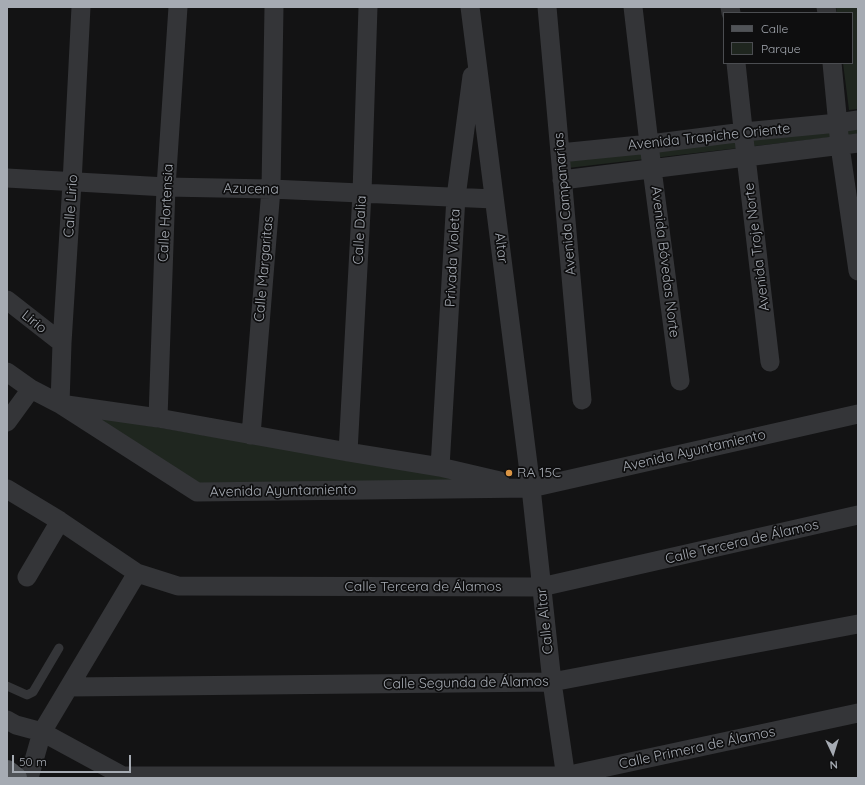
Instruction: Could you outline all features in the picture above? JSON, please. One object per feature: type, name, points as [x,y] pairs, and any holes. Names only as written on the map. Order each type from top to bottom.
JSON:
[{"type":"main road","points":[[7,771],[16,778]]},
{"type":"street","name":"Calle Lirio","points":[[60,404],[62,343],[82,7]]},
{"type":"street","name":"Calle Hortensia","points":[[158,418],[166,187],[178,7]]},
{"type":"street","name":"Calle Margaritas","points":[[251,435],[271,189],[274,7]]},
{"type":"street","name":"Calle Dalia","points":[[348,452],[362,192],[368,7]]},
{"type":"street","name":"Altar","points":[[470,7],[531,488]]},
{"type":"street","name":"Avenida Campanarias","points":[[546,7],[582,400]]},
{"type":"street","name":"Avenida Bóvedas Norte","points":[[633,7],[652,169],[680,381]]},
{"type":"street","name":"Privada Violeta","points":[[440,468],[456,197],[476,50]]},
{"type":"street","name":"Avenida Troje Norte","points":[[736,64],[770,362]]},
{"type":"street","points":[[832,64],[838,123],[849,144],[858,271]]},
{"type":"street","name":"Avenida Trapiche Oriente","points":[[560,153],[858,120]]},
{"type":"street","name":"Avenida Trapiche Oriente","points":[[562,180],[849,144]]},
{"type":"street","name":"Azucena","points":[[7,178],[72,183],[362,192],[494,199]]},
{"type":"street","name":"Lirio","points":[[7,300],[62,343]]},
{"type":"street","name":"Avenida Ayuntamiento","points":[[7,372],[31,389],[60,404],[197,492],[531,488],[858,414]]},
{"type":"street","points":[[7,422],[31,389]]},
{"type":"street","name":"Avenida Ayuntamiento","points":[[60,404],[158,418],[440,468],[531,488]]},
{"type":"street","name":"Calle Altar","points":[[531,488],[552,682],[565,777]]},
{"type":"street","name":"Calle Tercera de Álamos","points":[[7,489],[60,521],[137,572],[178,586],[541,587],[858,515]]},
{"type":"street","points":[[27,576],[60,521]]},
{"type":"street","points":[[29,778],[42,732],[137,572]]},
{"type":"street","name":"Calle Segunda de Álamos","points":[[70,686],[552,682],[858,624]]},
{"type":"street","name":"Calle Primera de Álamos","points":[[7,720],[16,725],[42,732],[123,776],[565,777],[858,713]]},
{"type":"lane","points":[[7,686],[27,695],[33,692],[59,648]]},
{"type":"green space","points":[[836,7],[858,7],[858,109],[849,110],[843,64],[853,64],[853,12],[837,12]]},
{"type":"green space","points":[[858,126],[858,134],[568,168],[567,160]]},
{"type":"green space","points":[[90,416],[483,482],[199,483]]},
{"type":"place","name":"RA 15C","points":[[509,473]]}]
